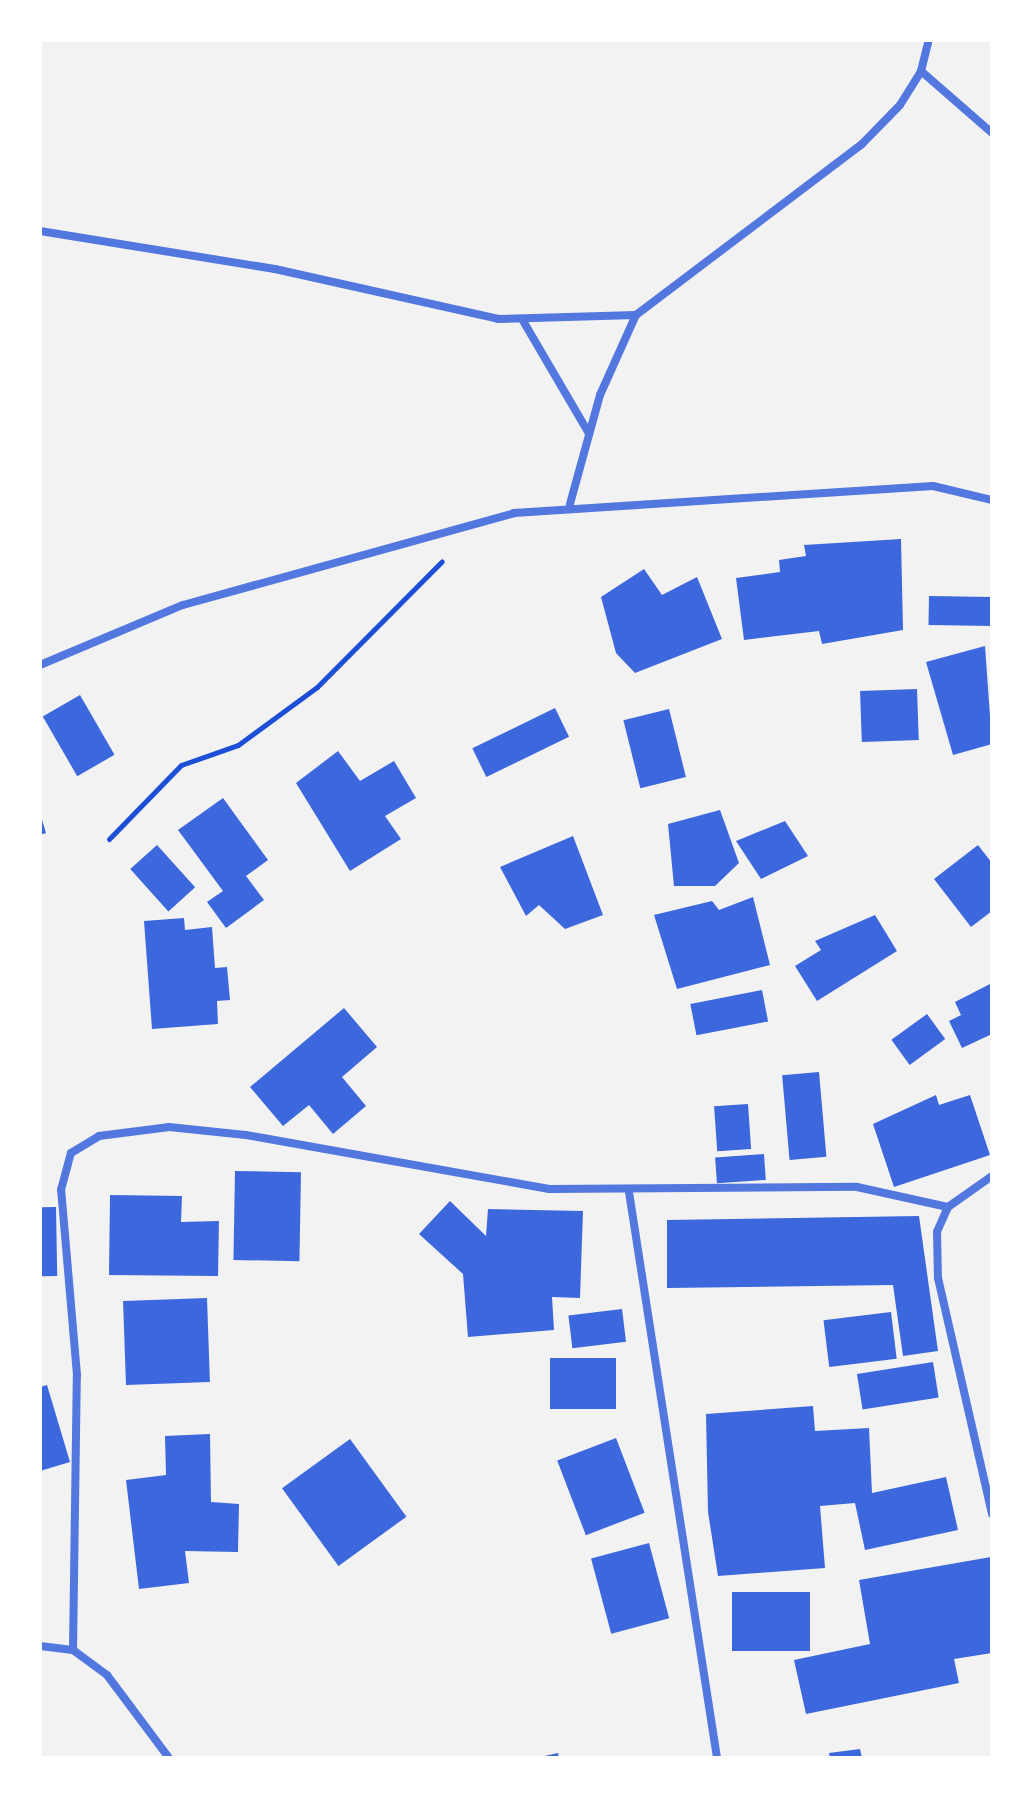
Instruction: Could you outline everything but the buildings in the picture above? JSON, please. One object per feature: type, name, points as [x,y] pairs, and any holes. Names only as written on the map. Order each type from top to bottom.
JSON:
[{"type":"street","points":[[570,504],[588,432],[636,315],[862,144],[921,71],[929,40]]},
{"type":"street","points":[[921,71],[992,133]]},
{"type":"street","points":[[40,231],[522,319],[636,315]]},
{"type":"street","points":[[522,319],[588,432]]},
{"type":"street","points":[[40,665],[183,605],[467,524],[570,504],[933,486],[992,500]]},
{"type":"street","points":[[73,1650],[77,1375],[61,1190],[71,1153],[99,1136],[169,1127],[549,1189],[629,1192],[857,1187],[948,1207]]},
{"type":"street","points":[[992,1176],[948,1207],[937,1232],[938,1278],[992,1514]]},
{"type":"street","points":[[629,1192],[717,1758]]},
{"type":"street","points":[[40,1646],[73,1650],[107,1675],[169,1758]]},
{"type":"path","points":[[109,839],[181,765],[238,745],[317,687],[434,573],[467,524]]}]
